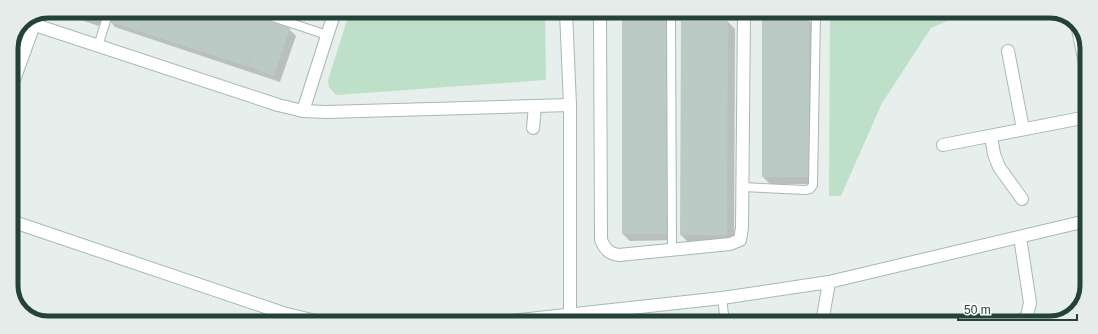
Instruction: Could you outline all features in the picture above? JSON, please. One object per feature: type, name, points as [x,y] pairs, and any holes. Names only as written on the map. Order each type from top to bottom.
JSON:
[{"type":"street","points":[[303,111],[332,18]]},
{"type":"street","points":[[566,18],[570,105],[570,315]]},
{"type":"street","points":[[600,18],[601,240],[604,246],[613,255],[730,244],[740,240],[742,228],[744,18]]},
{"type":"street","points":[[30,24],[278,105],[303,111],[326,112],[570,105]]},
{"type":"street","points":[[18,63],[28,26]]},
{"type":"street","points":[[1008,51],[1023,130]]},
{"type":"street","points":[[533,128],[535,106]]},
{"type":"street","points":[[943,145],[1080,118]]},
{"type":"street","points":[[991,136],[994,154],[999,167],[1022,199]]},
{"type":"street","points":[[560,316],[615,316],[829,282],[1080,222]]},
{"type":"street","points":[[18,223],[295,316]]},
{"type":"street","points":[[1020,237],[1030,303],[1027,316]]},
{"type":"street","points":[[823,316],[829,282]]},
{"type":"lane","points":[[98,46],[107,18]]},
{"type":"lane","points":[[276,18],[327,35]]},
{"type":"lane","points":[[671,18],[672,250]]},
{"type":"lane","points":[[742,187],[805,190],[810,189],[813,185],[816,18]]},
{"type":"lane","points":[[722,298],[724,316]]},
{"type":"green space","points":[[348,18],[545,18],[546,80],[336,95],[329,87],[328,80]]},
{"type":"green space","points":[[830,18],[954,18],[931,28],[882,103],[841,196],[829,196]]},
{"type":"building","points":[[108,18],[261,18],[290,28],[274,76],[247,66],[253,47],[246,66],[107,21]]},
{"type":"building","points":[[669,19],[669,234],[622,234],[622,20]]},
{"type":"building","points":[[762,20],[809,20],[809,177],[762,177]]},
{"type":"building","points":[[681,21],[728,21],[727,235],[680,235]]}]
